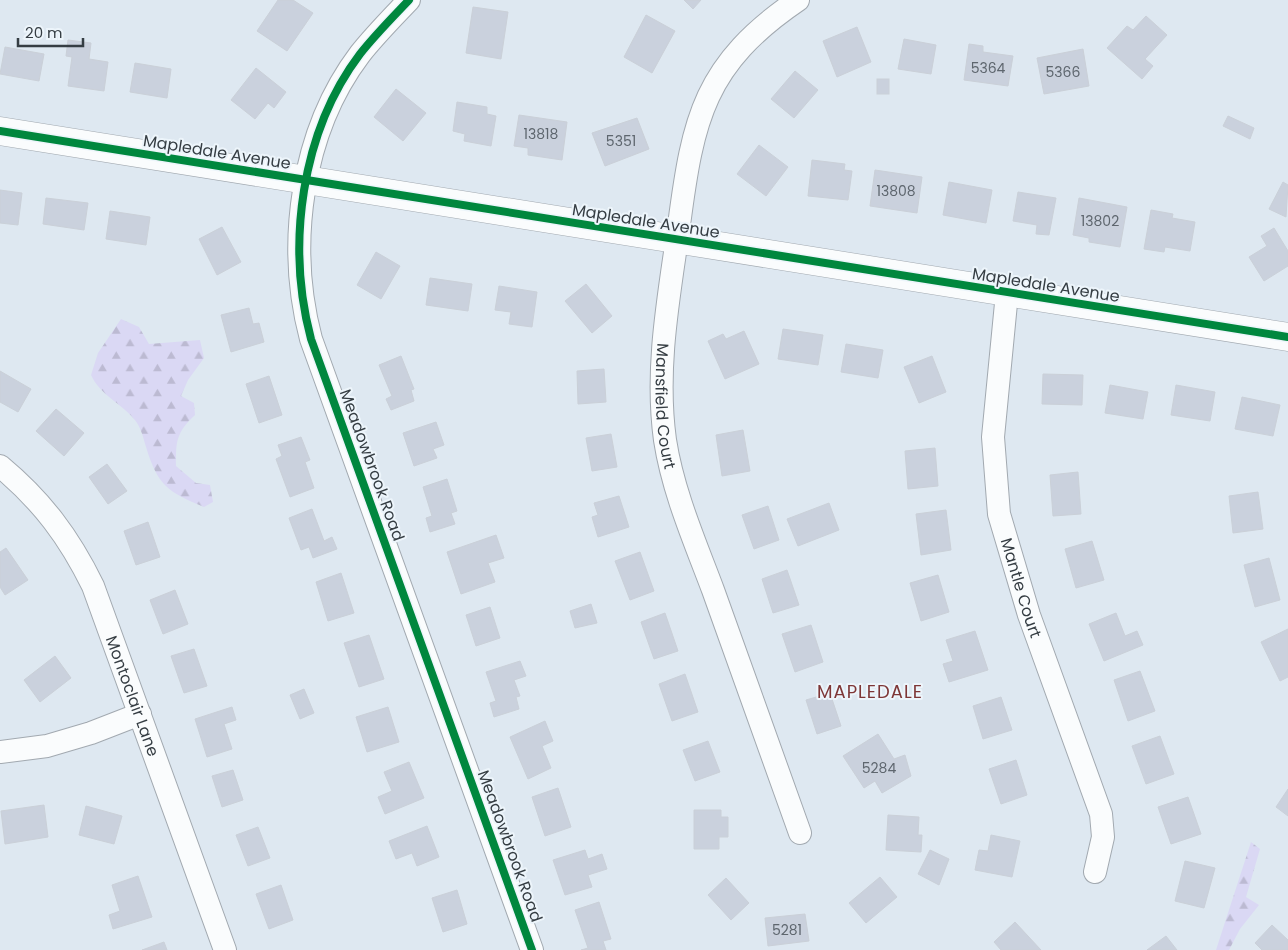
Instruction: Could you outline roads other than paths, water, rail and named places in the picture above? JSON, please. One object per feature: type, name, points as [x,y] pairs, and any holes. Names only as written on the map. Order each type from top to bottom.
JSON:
[{"type":"street","name":"Meadowbrook Road","points":[[409,0],[360,55],[340,86],[318,138],[307,180],[301,215],[299,254],[301,293],[311,338],[532,950]]},
{"type":"street","name":"Mansfield Court","points":[[798,0],[772,18],[746,42],[724,68],[710,91],[698,118],[689,150],[663,344],[662,378],[664,431],[670,464],[682,505],[800,833]]},
{"type":"street","name":"Mapledale Avenue","points":[[0,130],[1288,338]]},
{"type":"street","name":"Mantle Court","points":[[1007,292],[992,437],[999,514],[1029,614],[1101,814],[1103,837],[1095,872]]},
{"type":"street","name":"Montoclair Lane","points":[[0,466],[26,488],[54,519],[78,555],[93,586],[225,950]]},
{"type":"street","points":[[0,752],[47,746],[91,733],[140,714]]},
{"type":"district","name":"MAPLEDALE","points":[[870,691]]}]
